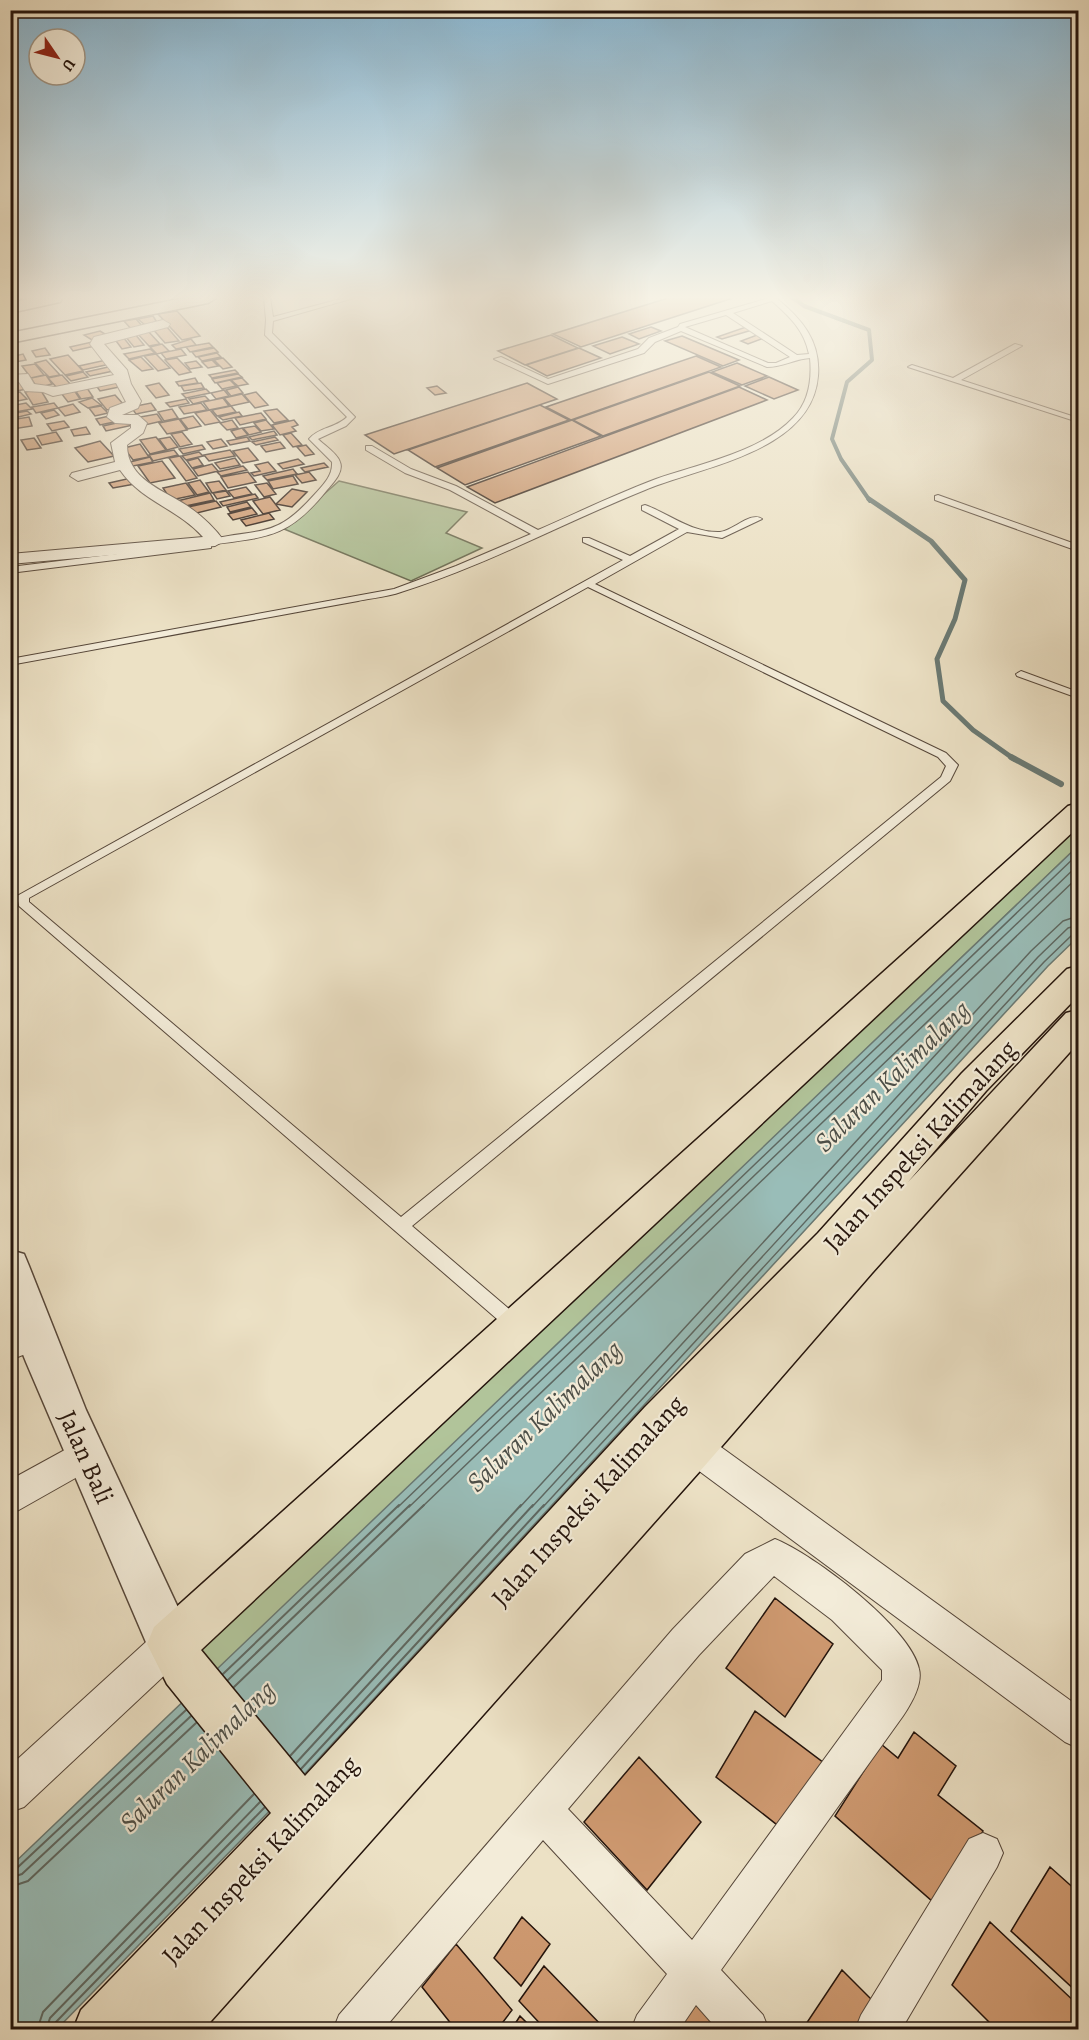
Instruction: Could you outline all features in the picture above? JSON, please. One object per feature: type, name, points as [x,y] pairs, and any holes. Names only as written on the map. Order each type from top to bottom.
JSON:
[{"type":"main road","points":[[308,1818],[177,1656],[518,1327],[1078,812]]},
{"type":"main road","name":"Jalan Inspeksi Kalimalang","points":[[101,2030],[677,1434],[989,1092],[1078,977]]},
{"type":"main road","name":"Jalan Inspeksi Kalimalang","points":[[989,1092],[1078,1022]]},
{"type":"main road","name":"Jalan Inspeksi Kalimalang","points":[[165,2030],[308,1818]]},
{"type":"street","points":[[130,393],[134,403],[117,409],[114,417],[120,420],[133,418],[138,422],[140,428],[119,443],[118,451],[124,464],[142,487],[186,512],[201,523],[215,540]]},
{"type":"street","points":[[78,476],[124,464]]},
{"type":"street","points":[[10,559],[215,540]]},
{"type":"street","name":"Jalan Bali","points":[[10,1266],[23,1341],[83,1456],[177,1656]]},
{"type":"street","points":[[677,1434],[1078,1730]]},
{"type":"street","points":[[10,1499],[83,1456]]},
{"type":"street","points":[[354,2030],[686,1642],[767,1559],[775,1556],[787,1562],[856,1618],[893,1654],[901,1665],[902,1678],[897,1693],[652,2030]]},
{"type":"street","points":[[10,1793],[177,1656]]},
{"type":"street","points":[[542,1810],[748,2030]]},
{"type":"street","points":[[876,2030],[983,1853]]},
{"type":"lane","points":[[215,540],[276,532],[291,525],[336,472],[336,461],[314,439],[323,432],[350,420],[351,417],[327,393]]},
{"type":"lane","points":[[10,663],[396,591],[435,578],[645,486],[762,444],[796,420],[809,401],[811,393]]},
{"type":"lane","points":[[996,393],[1078,420]]},
{"type":"lane","points":[[369,448],[408,471],[453,488],[538,534]]},
{"type":"lane","points":[[938,498],[1076,544]]},
{"type":"lane","points":[[645,508],[686,529],[722,535],[758,519]]},
{"type":"lane","points":[[518,1327],[23,903],[23,896],[686,529]]},
{"type":"lane","points":[[10,570],[288,536]]},
{"type":"lane","points":[[586,540],[630,560]]},
{"type":"lane","points":[[401,1226],[946,779],[952,765],[942,755],[588,584]]},
{"type":"lane","points":[[1021,674],[1078,695]]},
{"type":"green space","points":[[339,481],[467,512],[446,533],[482,548],[411,581],[284,529]]},
{"type":"green space","points":[[1078,812],[1078,846],[201,1687],[171,1644]]},
{"type":"water","name":"Saluran Kalimalang","points":[[1078,846],[1078,937],[1048,966],[287,1793],[57,2029],[11,2030],[11,1866]]},
{"type":"building","points":[[21,393],[27,399],[18,401],[11,394]]},
{"type":"building","points":[[26,393],[43,393],[48,402],[33,405]]},
{"type":"building","points":[[61,393],[76,393],[80,399],[68,402]]},
{"type":"building","points":[[77,393],[90,393],[93,397],[81,399]]},
{"type":"building","points":[[152,393],[169,395],[156,398]]},
{"type":"building","points":[[186,393],[209,393],[186,398],[182,394]]},
{"type":"building","points":[[211,393],[227,393],[229,396],[216,399]]},
{"type":"building","points":[[257,393],[268,405],[255,408],[244,395]]},
{"type":"building","points":[[495,393],[546,393],[557,399],[394,454],[365,435]]},
{"type":"building","points":[[587,393],[647,393],[571,420],[546,407]]},
{"type":"building","points":[[649,393],[720,393],[603,436],[573,420]]},
{"type":"building","points":[[722,393],[752,393],[767,400],[495,503],[467,487]]},
{"type":"building","points":[[761,393],[789,393],[774,399]]},
{"type":"building","points":[[242,394],[249,402],[231,406],[224,398]]},
{"type":"building","points":[[115,395],[125,406],[107,410],[98,399]]},
{"type":"building","points":[[205,396],[209,400],[193,404],[189,399]]},
{"type":"building","points":[[92,398],[101,405],[88,408],[79,402]]},
{"type":"building","points":[[223,398],[229,406],[209,410],[203,402]]},
{"type":"building","points":[[186,399],[189,403],[170,407],[166,403]]},
{"type":"building","points":[[26,403],[32,409],[10,413],[10,406]]},
{"type":"building","points":[[54,403],[58,408],[36,413],[32,407]]},
{"type":"building","points":[[151,403],[156,410],[136,414],[131,407]]},
{"type":"building","points":[[201,403],[207,410],[184,414],[179,407]]},
{"type":"building","points":[[73,404],[80,412],[65,416],[58,408]]},
{"type":"building","points":[[540,405],[569,420],[435,467],[408,450]]},
{"type":"building","points":[[101,406],[108,413],[95,416],[89,408]]},
{"type":"building","points":[[231,406],[236,412],[217,416],[212,410]]},
{"type":"building","points":[[172,409],[178,418],[164,421],[158,412]]},
{"type":"building","points":[[277,409],[288,420],[274,423],[264,411]]},
{"type":"building","points":[[54,410],[59,415],[46,419],[41,413]]},
{"type":"building","points":[[210,410],[220,422],[205,425],[195,413]]},
{"type":"building","points":[[27,411],[31,414],[10,419],[10,414]]},
{"type":"building","points":[[239,412],[242,416],[223,420],[219,417]]},
{"type":"building","points":[[261,413],[266,419],[240,425],[235,418]]},
{"type":"building","points":[[157,414],[162,421],[145,425],[140,417]]},
{"type":"building","points":[[109,416],[114,422],[100,425],[96,419]]},
{"type":"building","points":[[193,416],[201,426],[188,429],[180,419]]},
{"type":"building","points":[[29,417],[32,426],[13,429],[10,420]]},
{"type":"building","points":[[179,419],[187,430],[167,434],[159,423]]},
{"type":"building","points":[[130,420],[133,425],[106,431],[103,426]]},
{"type":"building","points":[[232,420],[238,428],[227,430],[220,423]]},
{"type":"building","points":[[266,420],[274,429],[261,431],[254,423]]},
{"type":"building","points":[[294,420],[298,425],[292,427],[296,431],[280,435],[272,425]]},
{"type":"building","points":[[572,420],[601,436],[465,485],[437,468]]},
{"type":"building","points":[[64,421],[69,427],[52,431],[47,424]]},
{"type":"building","points":[[255,426],[261,432],[249,435],[243,428]]},
{"type":"building","points":[[86,427],[90,434],[74,436],[71,430]]},
{"type":"building","points":[[242,428],[248,435],[236,438],[231,431]]},
{"type":"building","points":[[274,431],[277,435],[252,440],[249,437]]},
{"type":"building","points":[[56,432],[62,441],[42,445],[37,436]]},
{"type":"building","points":[[182,432],[192,444],[180,447],[171,434]]},
{"type":"building","points":[[291,433],[302,445],[293,447],[283,435]]},
{"type":"building","points":[[156,437],[166,450],[150,454],[140,440]]},
{"type":"building","points":[[170,437],[178,447],[167,450],[159,439]]},
{"type":"building","points":[[247,437],[250,441],[230,445],[227,441]]},
{"type":"building","points":[[275,437],[278,440],[256,445],[252,442]]},
{"type":"building","points":[[34,438],[41,448],[27,450],[21,440]]},
{"type":"building","points":[[221,439],[227,446],[213,449],[207,442]]},
{"type":"building","points":[[100,441],[114,456],[88,462],[75,448]]},
{"type":"building","points":[[280,442],[285,448],[266,452],[261,446]]},
{"type":"building","points":[[140,444],[149,457],[133,460],[124,448]]},
{"type":"building","points":[[202,445],[205,449],[183,454],[179,449]]},
{"type":"building","points":[[306,445],[314,454],[305,456],[297,447]]},
{"type":"building","points":[[248,448],[258,460],[243,463],[233,451]]},
{"type":"building","points":[[174,450],[178,455],[153,461],[149,455]]},
{"type":"building","points":[[230,450],[235,456],[209,461],[204,455]]},
{"type":"building","points":[[199,452],[203,456],[186,460],[182,456]]},
{"type":"building","points":[[180,456],[197,478],[186,481],[169,458]]},
{"type":"building","points":[[150,457],[153,462],[133,466],[130,462]]},
{"type":"building","points":[[198,458],[203,465],[192,468],[187,461]]},
{"type":"building","points":[[235,458],[240,465],[220,469],[215,463]]},
{"type":"building","points":[[298,459],[304,464],[283,469],[278,464]]},
{"type":"building","points":[[162,461],[175,478],[150,483],[138,466]]},
{"type":"building","points":[[268,462],[276,471],[254,476],[251,473],[260,471],[255,465]]},
{"type":"building","points":[[324,463],[328,467],[305,472],[301,468]]},
{"type":"building","points":[[212,464],[218,471],[198,476],[193,469]]},
{"type":"building","points":[[243,466],[247,470],[221,476],[217,472]]},
{"type":"building","points":[[293,469],[297,474],[267,480],[263,476]]},
{"type":"building","points":[[248,472],[256,482],[228,488],[221,477]]},
{"type":"building","points":[[309,472],[316,480],[302,483],[295,475]]},
{"type":"building","points":[[293,476],[298,484],[273,489],[268,481]]},
{"type":"building","points":[[131,478],[135,484],[113,488],[109,483]]},
{"type":"building","points":[[200,480],[209,492],[197,495],[188,483]]},
{"type":"building","points":[[219,481],[226,490],[212,493],[206,483]]},
{"type":"building","points":[[186,483],[195,495],[171,500],[163,488]]},
{"type":"building","points":[[267,483],[276,494],[264,497],[255,485]]},
{"type":"building","points":[[246,487],[252,494],[234,498],[228,491]]},
{"type":"building","points":[[292,489],[307,492],[292,507],[276,504]]},
{"type":"building","points":[[226,491],[230,496],[217,499],[213,493]]},
{"type":"building","points":[[210,493],[214,500],[181,507],[177,501]]},
{"type":"building","points":[[255,494],[258,498],[223,506],[220,502]]},
{"type":"building","points":[[270,497],[280,510],[263,514],[253,501]]},
{"type":"building","points":[[216,501],[221,507],[193,514],[188,507]]},
{"type":"building","points":[[247,502],[251,507],[230,512],[227,507]]},
{"type":"building","points":[[252,508],[257,514],[233,520],[228,514]]},
{"type":"building","points":[[269,513],[274,519],[246,526],[241,520]]},
{"type":"building","points":[[775,1598],[833,1644],[785,1717],[726,1668]]},
{"type":"building","points":[[755,1711],[828,1766],[790,1835],[716,1777]]},
{"type":"building","points":[[914,1732],[956,1766],[938,1795],[983,1831],[940,1908],[835,1816],[881,1744],[898,1758]]},
{"type":"building","points":[[639,1757],[701,1822],[647,1890],[584,1822]]},
{"type":"building","points":[[1050,1867],[1078,1892],[1078,1993],[1011,1931]]},
{"type":"building","points":[[522,1917],[550,1944],[521,1986],[494,1958]]},
{"type":"building","points":[[990,1922],[1078,2005],[1078,2030],[997,2030],[952,1985]]},
{"type":"building","points":[[456,1944],[512,2010],[497,2030],[456,2030],[422,1987]]},
{"type":"building","points":[[544,1966],[606,2030],[546,2030],[519,2001]]},
{"type":"building","points":[[842,1970],[882,2010],[869,2030],[802,2030]]},
{"type":"building","points":[[701,1993],[734,2030],[675,2030]]},
{"type":"building","points":[[520,2016],[534,2030],[511,2030]]},
{"type":"waterway","points":[[844,393],[832,439],[841,459],[870,501]]},
{"type":"waterway","points":[[869,499],[931,541],[965,580],[955,619],[937,659],[943,701],[973,730],[1012,757]]},
{"type":"waterway","points":[[1012,757],[1061,784]]}]
